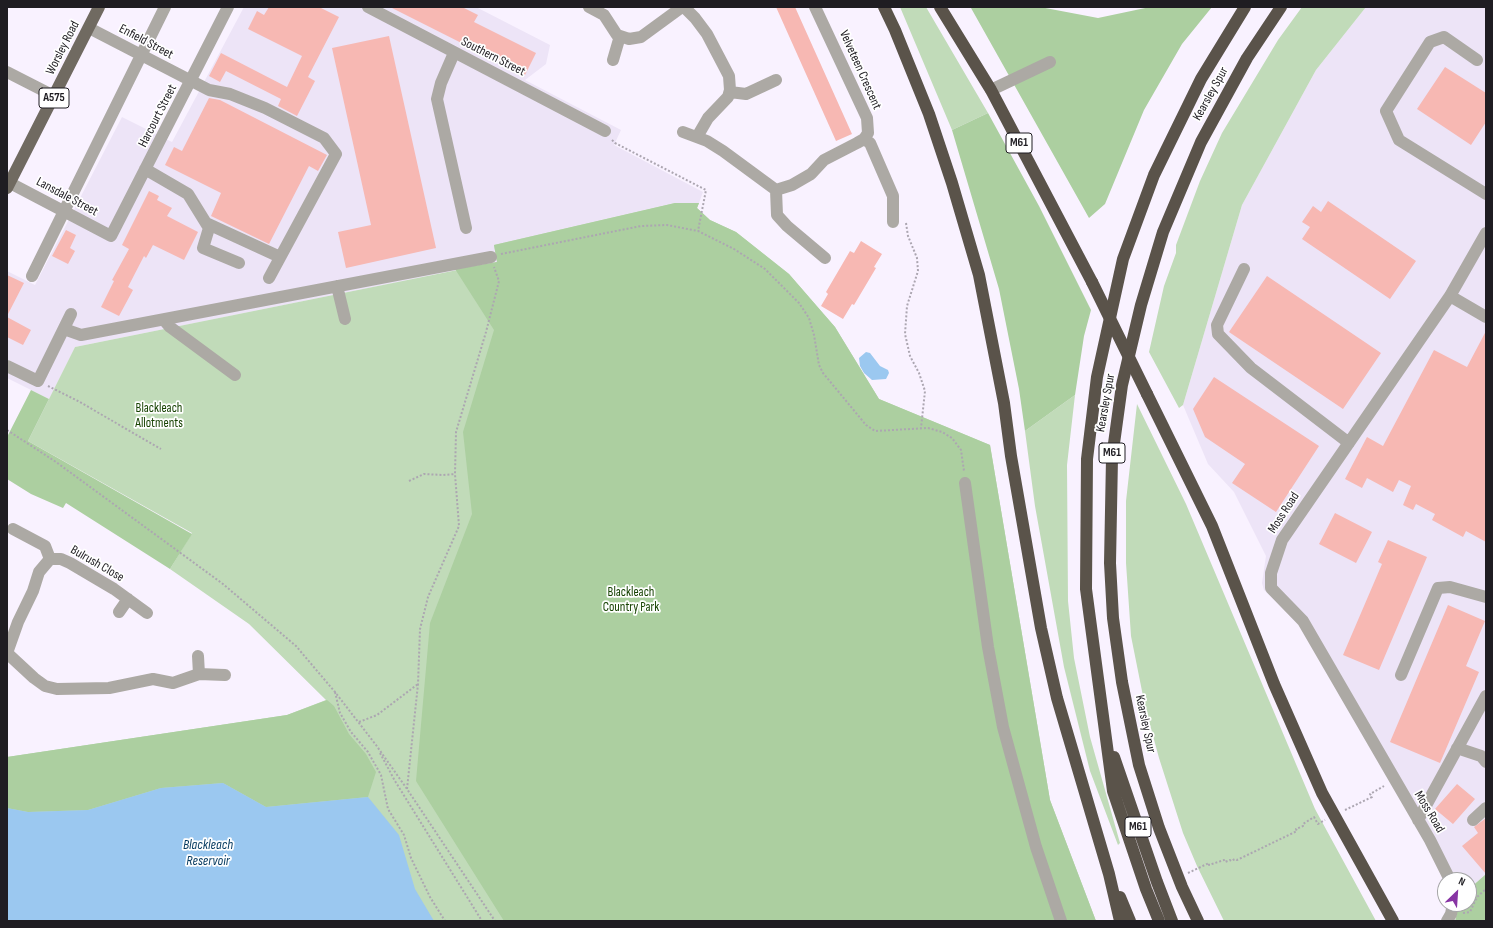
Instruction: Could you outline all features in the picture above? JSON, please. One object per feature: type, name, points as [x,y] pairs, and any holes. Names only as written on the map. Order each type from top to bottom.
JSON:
[{"type":"highway","points":[[884,7],[895,30],[929,114],[952,183],[979,275],[1004,404],[1011,456],[1041,628],[1057,698],[1109,874],[1120,921]]},
{"type":"highway","name":"M61","points":[[940,7],[991,90],[1092,282],[1212,526],[1274,684],[1322,794],[1393,921]]},
{"type":"highway","name":"Kearsley Spur","points":[[1105,732],[1086,589],[1087,459],[1097,377],[1122,260],[1154,175],[1201,79],[1245,7]]},
{"type":"highway","name":"Kearsley Spur","points":[[1198,921],[1178,877],[1159,828],[1139,764],[1118,659],[1113,618],[1110,549],[1112,458],[1116,422],[1141,305],[1163,232],[1200,142],[1247,58],[1281,7]]},
{"type":"highway","name":"M61","points":[[1105,732],[1113,791],[1146,889],[1159,921]]},
{"type":"highway","name":"M61","points":[[1105,732],[1156,882],[1172,921]]},
{"type":"highway","points":[[1109,874],[1130,921]]},
{"type":"main road","name":"Worsley Road","points":[[8,185],[99,7]]},
{"type":"street","points":[[32,276],[165,7]]},
{"type":"street","name":"Harcourt Street","points":[[111,236],[228,7]]},
{"type":"street","name":"Southern Street","points":[[368,7],[605,131]]},
{"type":"street","points":[[589,7],[604,15],[612,30],[620,36],[629,39],[642,37],[683,7],[695,18],[707,34],[729,76],[730,92],[724,102],[708,118],[697,137]]},
{"type":"street","name":"Velveteen Crescent","points":[[815,7],[867,118],[868,133],[864,139]]},
{"type":"street","name":"Enfield Street","points":[[89,28],[209,90],[230,94],[265,108],[324,138],[336,154],[280,257]]},
{"type":"street","points":[[613,60],[620,36]]},
{"type":"street","points":[[1477,60],[1444,37],[1430,42],[1386,111],[1399,140],[1486,194]]},
{"type":"street","points":[[454,53],[441,83],[437,99],[444,124],[466,228]]},
{"type":"street","points":[[991,90],[1050,62]]},
{"type":"street","points":[[7,72],[54,96]]},
{"type":"street","points":[[730,92],[746,94],[776,80]]},
{"type":"street","points":[[683,132],[697,137],[739,161],[776,190],[777,216],[825,258]]},
{"type":"street","points":[[776,190],[792,185],[811,174],[824,160],[864,139],[870,143],[893,196],[893,222]]},
{"type":"street","points":[[146,169],[188,194],[209,228],[203,248],[239,263]]},
{"type":"street","name":"Lansdale Street","points":[[8,185],[64,211],[111,236]]},
{"type":"street","points":[[206,223],[280,257],[269,278]]},
{"type":"street","name":"Moss Road","points":[[1446,872],[1418,820],[1392,778],[1302,621],[1271,588],[1271,574],[1282,540],[1450,296],[1486,233]]},
{"type":"street","points":[[64,329],[81,335],[490,257]]},
{"type":"street","points":[[1244,269],[1218,325],[1218,334],[1251,368],[1349,443]]},
{"type":"street","points":[[337,286],[345,318]]},
{"type":"street","points":[[1450,296],[1486,317]]},
{"type":"street","points":[[7,366],[38,381],[71,314]]},
{"type":"street","points":[[164,320],[170,327],[235,375]]},
{"type":"street","points":[[965,483],[988,647],[1003,728],[1036,848],[1061,921]]},
{"type":"street","name":"Bulrush Close","points":[[13,529],[45,546],[50,559]]},
{"type":"street","name":"Bulrush Close","points":[[7,653],[18,622],[33,591],[39,572],[50,559],[61,559],[147,612]]},
{"type":"street","points":[[1401,675],[1438,588],[1450,586],[1486,596]]},
{"type":"street","name":"Bulrush Close","points":[[119,612],[128,599]]},
{"type":"street","points":[[7,653],[34,678],[45,686],[57,690],[109,688],[153,679],[173,683],[199,674],[225,675]]},
{"type":"street","points":[[198,656],[199,674]]},
{"type":"street","points":[[1418,820],[1486,696]]},
{"type":"street","points":[[1457,748],[1481,756],[1486,762]]},
{"type":"street","points":[[1473,820],[1486,808]]},
{"type":"path","points":[[605,131],[615,143],[706,190],[698,231]]},
{"type":"path","points":[[905,220],[908,236],[917,258],[918,271],[907,306],[905,334],[910,356],[920,373],[925,391],[921,429]]},
{"type":"path","points":[[407,789],[418,684],[420,629],[428,597],[460,526],[455,474],[456,432],[486,332],[499,281],[490,257],[641,226],[666,225],[698,231],[734,249],[765,269],[799,303],[808,318],[814,335],[819,365],[823,373],[866,425],[875,430],[928,428],[942,432],[952,438],[961,450],[965,483]]},
{"type":"path","points":[[38,381],[78,401],[161,449]]},
{"type":"path","points":[[7,430],[56,462],[223,584],[296,646],[335,692],[376,745],[495,921]]},
{"type":"path","points":[[409,481],[424,474],[455,474]]},
{"type":"path","points":[[359,722],[377,714],[418,684]]},
{"type":"path","points":[[335,692],[340,713],[351,732],[368,752],[381,775],[388,809],[404,835],[411,858],[430,897],[445,921]]},
{"type":"path","points":[[376,745],[395,781],[483,921]]},
{"type":"path","points":[[1178,877],[1209,863],[1209,865],[1224,860],[1225,862],[1235,859],[1237,860],[1297,831],[1296,829],[1303,826],[1303,824],[1314,817],[1318,824],[1372,797],[1370,794],[1386,785],[1384,781],[1392,778]]},
{"type":"path","points":[[1448,919],[1470,912],[1477,897],[1486,889]]},
{"type":"shaded area","points":[[244,7],[476,7],[550,45],[546,64],[525,80],[621,130],[614,145],[703,192],[699,203],[675,203],[495,245],[498,262],[75,347],[49,399],[7,378],[7,271],[35,285],[122,117],[172,142]]},
{"type":"shaded area","points":[[1366,7],[1486,7],[1486,874],[1477,882],[1477,872],[1442,872],[1304,632],[1295,619],[1264,590],[1262,583],[1266,556],[1234,492],[1208,464],[1183,405],[1242,205],[1316,70]]},
{"type":"green space","points":[[900,7],[926,7],[988,113],[952,130]]},
{"type":"green space","points":[[1040,7],[1098,18],[1150,7],[1212,7],[1182,44],[1144,110],[1105,204],[1089,218],[971,8]]},
{"type":"green space","points":[[1302,7],[1366,7],[1316,70],[1242,205],[1183,405],[1179,408],[1149,352],[1164,286],[1176,253],[1176,245],[1200,181],[1222,133],[1278,40]]},
{"type":"green space","points":[[988,113],[1039,206],[1091,310],[1084,336],[1075,395],[1025,431],[1019,389],[999,289],[952,130]]},
{"type":"green space","name":"Blackleach Country Park","points":[[675,203],[699,203],[697,208],[710,220],[736,232],[789,274],[835,327],[879,399],[990,445],[1050,800],[1096,921],[7,921],[7,757],[287,715],[326,700],[249,624],[170,569],[192,533],[28,441],[75,347],[497,262],[494,245]]},
{"type":"green space","name":"Blackleach Country Park","points":[[675,203],[699,203],[697,208],[710,220],[736,232],[789,274],[835,327],[879,399],[990,445],[1050,800],[1096,921],[504,921],[416,781],[430,623],[472,514],[463,432],[494,330],[455,269],[497,262],[494,245]]},
{"type":"green space","points":[[31,390],[49,399],[28,441],[192,534],[170,569],[66,503],[63,508],[31,494],[7,479],[7,437]]},
{"type":"green space","points":[[1075,395],[1067,465],[1068,601],[1074,658],[1090,737],[1120,843],[1118,845],[1090,771],[1064,667],[1035,506],[1025,431]]},
{"type":"green space","points":[[1137,404],[1186,504],[1315,809],[1376,921],[1224,921],[1197,866],[1183,833],[1159,758],[1145,706],[1131,636],[1126,563],[1126,501]]},
{"type":"green space","points":[[327,700],[334,706],[349,734],[366,754],[376,772],[368,797],[266,807],[223,783],[161,788],[88,810],[28,812],[7,808],[7,757],[287,715]]},
{"type":"green space","points":[[1486,874],[1486,921],[1455,921],[1457,912],[1477,912],[1477,882]]},
{"type":"water","points":[[866,352],[870,353],[880,366],[888,370],[889,373],[886,379],[872,380],[864,373],[860,366],[859,358]]},
{"type":"water","name":"Blackleach Reservoir","points":[[223,783],[266,807],[368,797],[399,835],[415,889],[434,921],[7,921],[7,808],[28,812],[88,810],[161,788]]},
{"type":"building","points":[[269,7],[319,7],[339,17],[308,77],[315,81],[297,116],[278,106],[281,99],[226,71],[220,82],[209,76],[221,53],[287,87],[302,56],[248,29],[257,11],[264,15]]},
{"type":"building","points":[[390,7],[462,7],[478,15],[474,22],[536,53],[525,75]]},
{"type":"building","points":[[776,7],[795,7],[852,134],[836,141]]},
{"type":"building","points":[[389,36],[436,248],[346,268],[338,232],[371,225],[332,48]]},
{"type":"building","points":[[1445,67],[1486,93],[1486,122],[1471,145],[1417,109]]},
{"type":"building","points":[[209,98],[220,100],[327,155],[318,171],[309,166],[269,244],[211,216],[221,193],[165,165],[174,147],[182,151]]},
{"type":"building","points":[[149,191],[159,196],[157,200],[172,208],[167,216],[198,232],[184,260],[153,245],[146,258],[144,256],[128,287],[133,290],[119,316],[101,307],[114,281],[112,280],[129,249],[122,245]]},
{"type":"building","points":[[1328,201],[1416,261],[1390,299],[1302,239],[1310,227],[1302,222],[1313,206],[1321,212]]},
{"type":"building","points":[[66,230],[76,235],[70,248],[75,251],[68,264],[52,256]]},
{"type":"building","points":[[861,241],[882,254],[874,267],[876,268],[854,305],[852,304],[843,319],[821,306],[828,294],[826,292],[850,251],[854,253]]},
{"type":"building","points":[[7,275],[24,283],[7,316]]},
{"type":"building","points":[[1267,276],[1381,353],[1343,409],[1229,332]]},
{"type":"building","points":[[7,317],[31,330],[23,345],[7,337]]},
{"type":"building","points":[[1486,331],[1486,542],[1466,531],[1463,537],[1432,520],[1435,514],[1416,504],[1413,510],[1403,505],[1411,486],[1399,480],[1393,492],[1367,478],[1362,488],[1345,479],[1367,437],[1383,446],[1434,350],[1467,367]]},
{"type":"building","points":[[1214,377],[1319,446],[1276,512],[1232,483],[1245,464],[1205,437],[1193,409]]},
{"type":"building","points":[[1335,513],[1372,532],[1356,563],[1319,544]]},
{"type":"building","points":[[1388,540],[1427,557],[1379,670],[1343,655],[1382,564],[1378,562]]},
{"type":"building","points":[[1448,605],[1485,621],[1466,666],[1479,672],[1440,763],[1390,742]]},
{"type":"building","points":[[1457,784],[1475,799],[1453,824],[1435,809]]},
{"type":"building","points":[[1486,818],[1486,874],[1462,846],[1478,833],[1474,827]]},
{"type":"park label","name":"Blackleach Allotments","points":[[159,416]]}]
